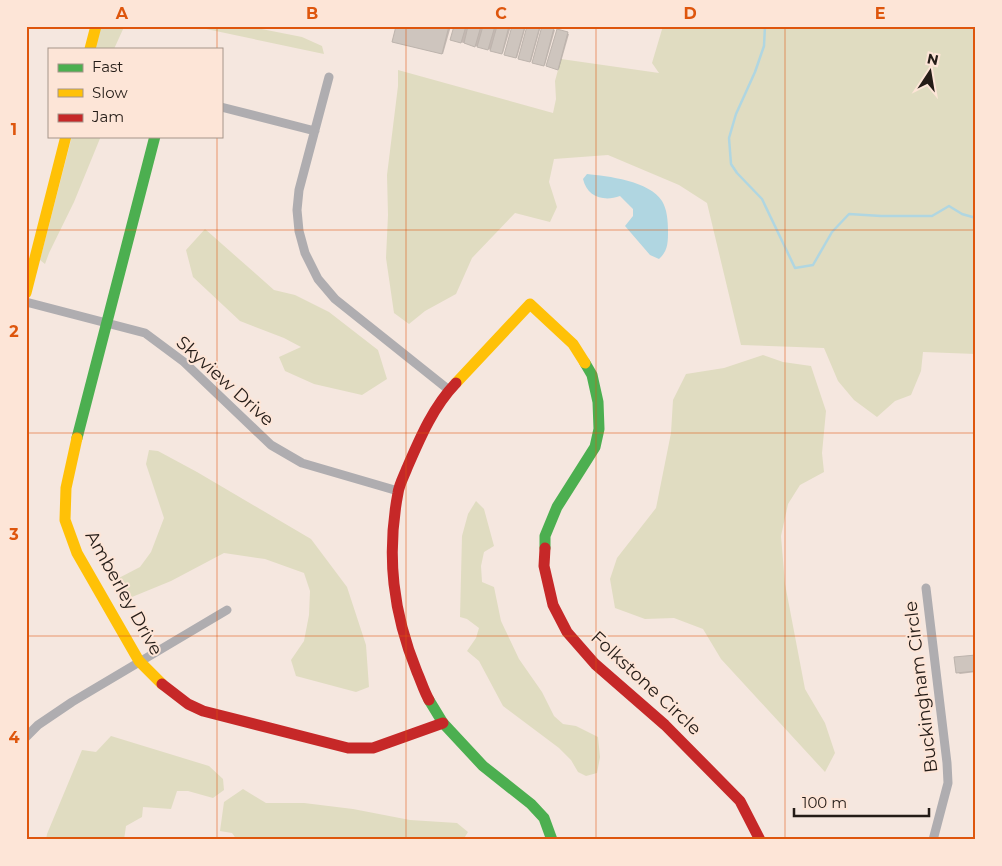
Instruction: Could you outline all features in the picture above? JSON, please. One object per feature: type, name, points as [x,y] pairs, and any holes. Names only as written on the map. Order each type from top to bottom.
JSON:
[{"type":"street","points":[[90,48],[96,26]]},
{"type":"street","points":[[329,77],[299,190],[297,210],[305,253],[318,279],[335,299],[449,390],[422,433],[398,491],[392,540],[394,595],[410,655],[426,696],[443,723],[483,766],[531,804],[544,818],[552,840]]},
{"type":"street","points":[[222,107],[315,131]]},
{"type":"street","points":[[26,292],[65,138]]},
{"type":"street","name":"Amberley Drive","points":[[154,138],[78,434],[66,488],[65,520],[77,553],[139,661],[157,680],[180,698],[203,711],[348,748],[373,748],[443,723]]},
{"type":"street","name":"Skyview Drive","points":[[26,302],[145,334],[184,362],[271,445],[302,464],[398,491]]},
{"type":"street","name":"Folkstone Circle","points":[[449,390],[530,304],[573,344],[592,375],[598,402],[599,429],[595,447],[557,507],[545,536],[544,566],[553,605],[567,632],[595,664],[665,725],[740,801],[760,840]]},
{"type":"street","name":"Buckingham Circle","points":[[926,588],[948,783],[933,840]]},
{"type":"street","points":[[26,737],[38,725],[72,702],[227,610]]},
{"type":"shaded area","points":[[100,26],[192,26],[124,27],[114,48],[95,48]]},
{"type":"shaded area","points":[[192,26],[246,26],[302,37],[322,46],[324,54]]},
{"type":"shaded area","points":[[663,26],[976,26],[976,354],[923,352],[921,371],[911,395],[895,401],[877,417],[854,400],[838,381],[824,348],[741,345],[707,203],[679,185],[608,155],[554,159],[549,182],[557,207],[550,222],[515,213],[472,258],[456,294],[425,311],[409,324],[394,313],[386,258],[387,175],[398,86],[398,70],[553,113],[556,99],[555,81],[561,59],[659,73],[652,63]]},
{"type":"shaded area","points":[[71,138],[100,138],[74,202],[45,264],[40,260]]},
{"type":"shaded area","points":[[205,229],[274,290],[295,295],[329,312],[378,350],[387,379],[362,395],[314,384],[285,371],[279,357],[301,347],[284,338],[240,321],[193,277],[186,250]]},
{"type":"shaded area","points":[[763,355],[783,362],[811,366],[826,411],[822,453],[824,472],[800,485],[788,504],[781,536],[785,584],[805,689],[825,723],[835,753],[825,772],[721,659],[703,629],[674,618],[645,619],[615,608],[610,579],[617,558],[656,508],[671,433],[673,400],[686,374],[724,368]]},
{"type":"shaded area","points":[[149,450],[158,451],[197,472],[311,539],[347,587],[366,645],[369,687],[356,692],[296,676],[291,660],[304,641],[309,615],[310,591],[304,573],[265,559],[224,553],[171,581],[132,597],[115,580],[140,567],[151,552],[164,518],[146,464]]},
{"type":"shaded area","points":[[476,501],[484,509],[494,546],[484,552],[481,566],[482,582],[494,587],[501,621],[519,659],[542,692],[554,716],[563,724],[576,726],[598,737],[600,757],[597,773],[586,776],[578,772],[571,760],[559,748],[503,706],[479,661],[467,651],[476,638],[479,628],[467,619],[460,617],[462,536],[468,514]]},
{"type":"shaded area","points":[[111,736],[209,766],[223,779],[224,790],[213,798],[188,791],[177,791],[171,809],[143,807],[142,817],[126,826],[124,840],[46,840],[82,750],[96,752]]},
{"type":"shaded area","points":[[243,789],[266,803],[304,803],[353,809],[410,820],[457,823],[468,832],[463,840],[237,840],[232,833],[220,831],[224,802]]},
{"type":"water","points":[[587,174],[616,178],[638,184],[656,194],[662,201],[667,215],[668,239],[666,250],[659,259],[650,255],[625,226],[633,216],[633,209],[620,196],[602,198],[592,194],[583,179]]},
{"type":"building","points":[[396,26],[449,26],[442,54],[392,42]]},
{"type":"building","points":[[454,26],[466,26],[461,43],[450,40]]},
{"type":"building","points":[[468,26],[481,26],[475,47],[464,43]]},
{"type":"building","points":[[483,26],[495,26],[488,50],[477,47]]},
{"type":"building","points":[[497,26],[509,26],[502,54],[490,51]]},
{"type":"building","points":[[512,26],[525,26],[516,58],[504,55]]},
{"type":"building","points":[[527,26],[540,26],[530,62],[518,59]]},
{"type":"building","points":[[542,26],[554,28],[544,66],[532,63]]},
{"type":"building","points":[[557,29],[568,32],[558,70],[546,66]]},
{"type":"building","points":[[976,655],[976,671],[956,673],[954,657]]},
{"type":"waterway","points":[[765,26],[764,46],[755,72],[736,114],[729,138],[731,164],[762,199],[795,268],[813,265],[832,232],[849,214],[932,216],[949,206],[962,214],[976,218]]},
{"type":"traffic: fast","points":[[77,438],[154,138]]},
{"type":"traffic: fast","points":[[545,548],[545,536],[557,507],[595,447],[599,429],[598,402],[592,375],[585,363]]},
{"type":"traffic: fast","points":[[429,700],[443,723],[483,766],[531,804],[544,818],[552,840]]},
{"type":"traffic: slow","points":[[90,48],[96,26]]},
{"type":"traffic: slow","points":[[26,293],[65,138]]},
{"type":"traffic: slow","points":[[456,383],[530,304],[573,344],[585,363]]},
{"type":"traffic: slow","points":[[77,438],[66,488],[65,520],[77,553],[139,661],[162,684]]},
{"type":"traffic: jam","points":[[429,700],[409,650],[397,606],[392,562],[394,516],[399,487],[417,445],[440,402],[456,383]]},
{"type":"traffic: jam","points":[[545,548],[544,566],[553,605],[567,632],[595,664],[665,725],[740,801],[760,840]]},
{"type":"traffic: jam","points":[[162,684],[188,704],[203,711],[348,748],[373,748],[443,723]]}]
